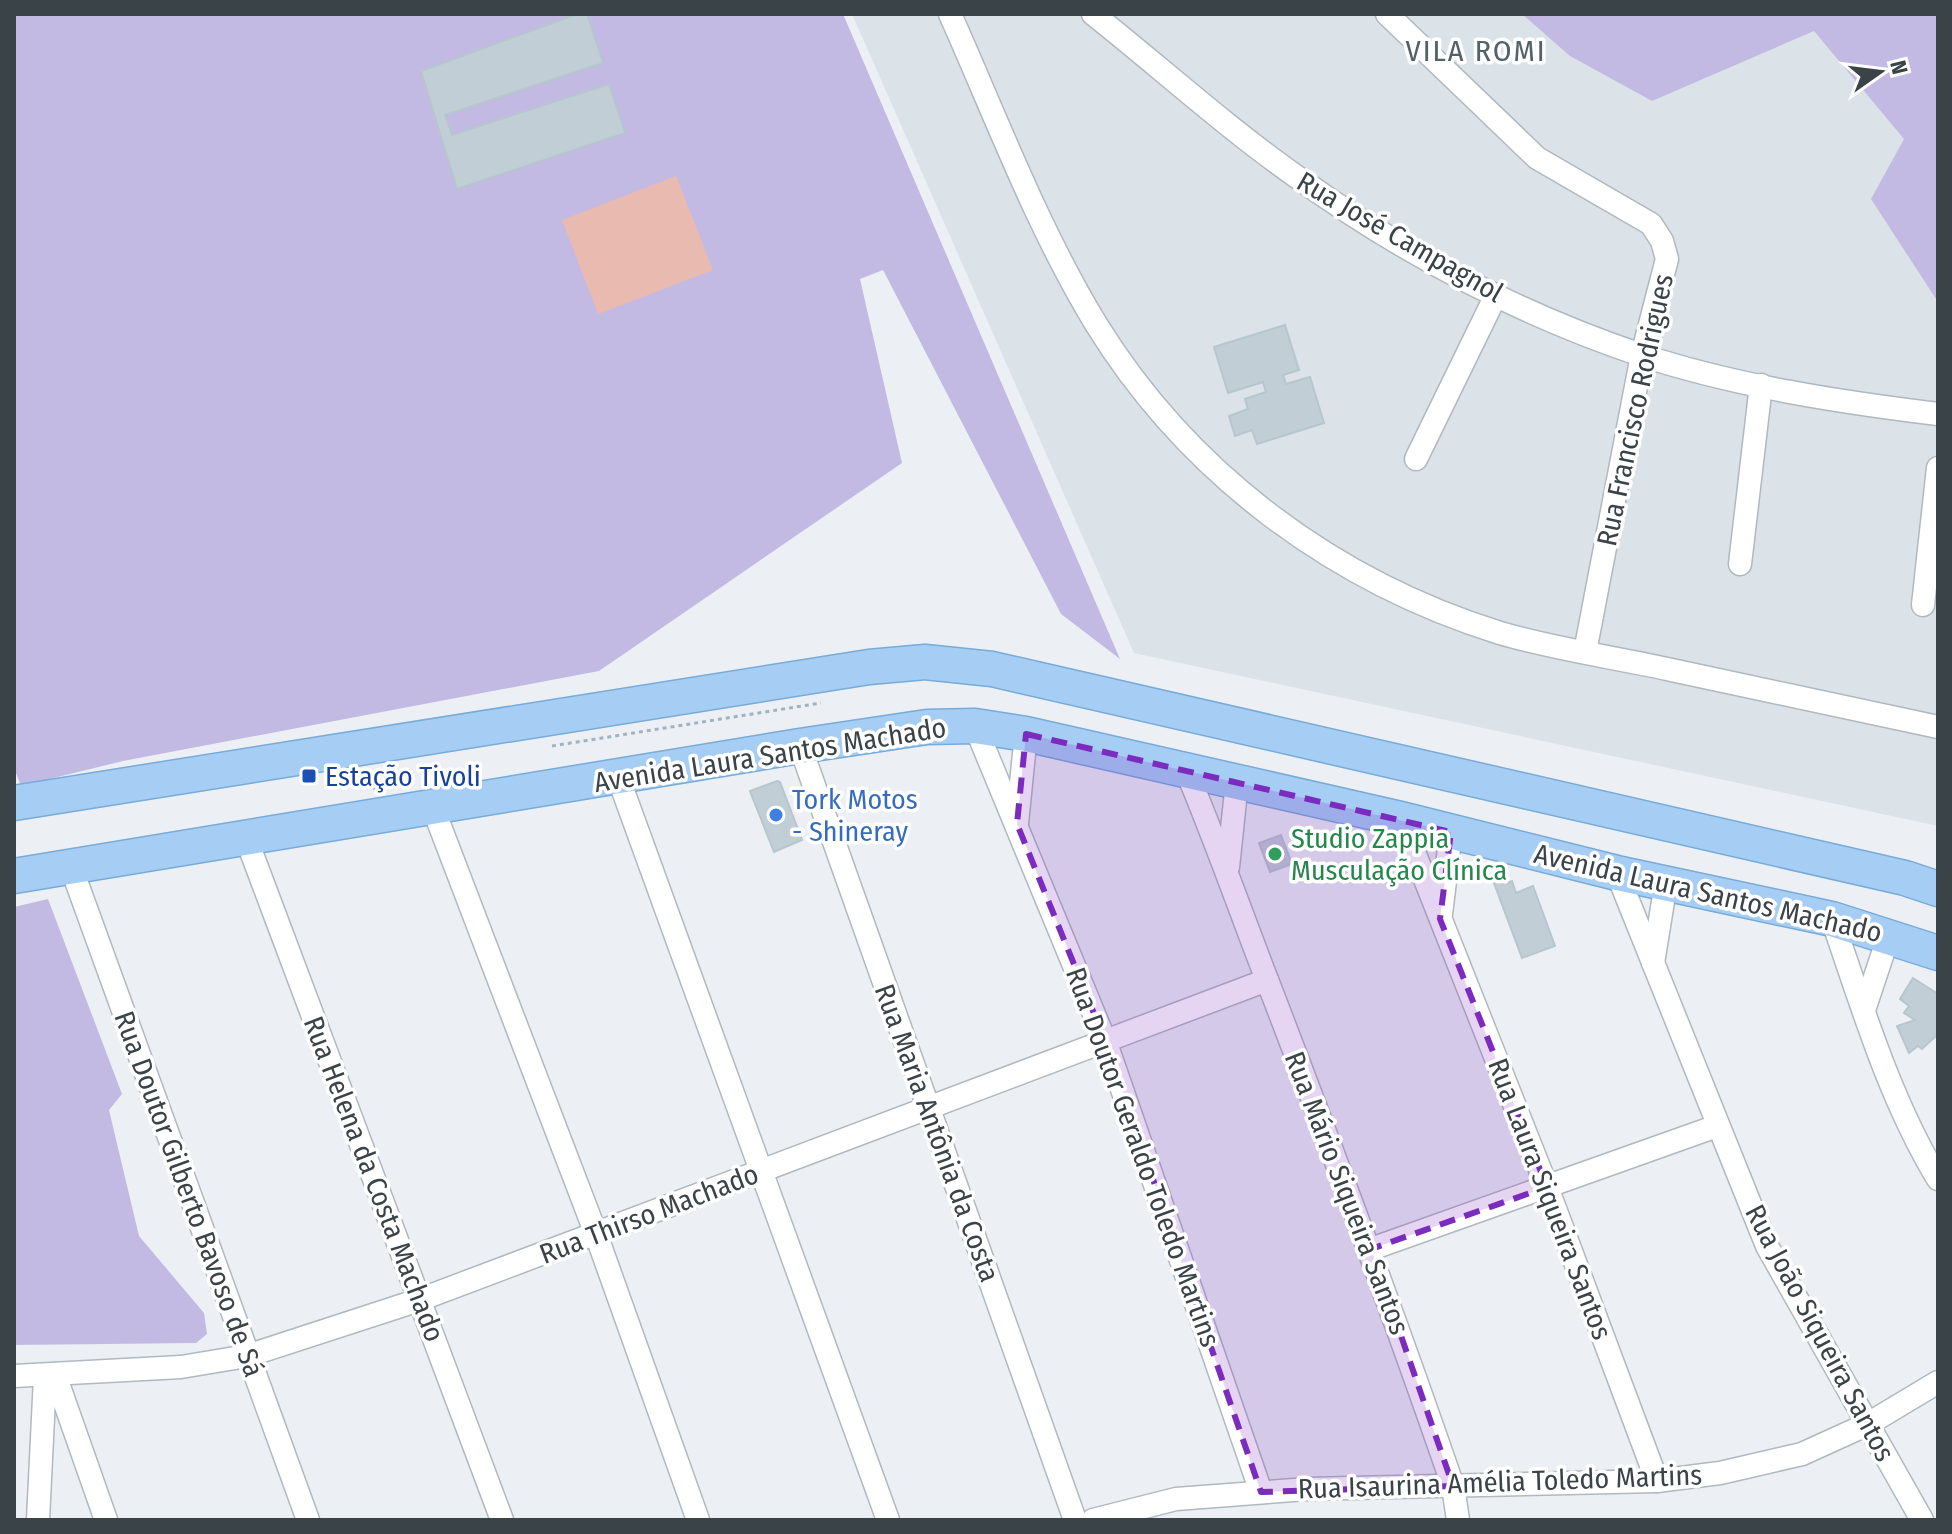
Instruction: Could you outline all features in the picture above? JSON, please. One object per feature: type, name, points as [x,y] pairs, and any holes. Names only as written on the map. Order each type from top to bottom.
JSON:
[{"type":"main road","name":"Avenida Laura Santos Machado","points":[[14,803],[597,707],[869,667],[925,662],[992,669],[1905,878],[1938,889]]},
{"type":"main road","name":"Avenida Laura Santos Machado","points":[[14,876],[800,746],[927,727],[975,726],[1026,734],[1186,770],[1617,873],[1832,919],[1938,953]]},
{"type":"street","points":[[950,14],[1075,288],[1135,381],[1203,458],[1293,533],[1382,586],[1477,625],[1585,652],[1938,727]]},
{"type":"street","name":"Rua José Campagnol","points":[[1093,14],[1294,175],[1391,238],[1496,295],[1642,355],[1761,385],[1938,414]]},
{"type":"street","name":"Rua Francisco Rodrigues","points":[[1387,14],[1537,158],[1643,218],[1657,233],[1667,259],[1642,355],[1585,652]]},
{"type":"street","points":[[1416,459],[1496,295]]},
{"type":"street","points":[[1740,564],[1761,385]]},
{"type":"street","points":[[1923,605],[1938,468]]},
{"type":"street","name":"Rua Doutor Geraldo Toledo Martins","points":[[975,726],[1106,1043],[1261,1492]]},
{"type":"street","name":"Rua Doutor Geraldo Toledo Martins","points":[[1017,824],[1026,734]]},
{"type":"street","name":"Rua Maria Antônia da Costa","points":[[800,746],[1075,1520]]},
{"type":"street","name":"Rua Mário Siqueira Santos","points":[[1186,770],[1228,868],[1267,980],[1371,1249],[1453,1486],[1458,1520]]},
{"type":"street","points":[[618,777],[888,1520]]},
{"type":"street","name":"Rua Mário Siqueira Santos","points":[[1228,868],[1237,782]]},
{"type":"street","points":[[433,808],[596,1234],[698,1520]]},
{"type":"street","name":"Rua Laura Siqueira Santos","points":[[1401,819],[1547,1187],[1657,1481]]},
{"type":"street","name":"Rua Laura Siqueira Santos","points":[[1440,919],[1451,832]]},
{"type":"street","name":"Rua Helena da Costa Machado","points":[[246,838],[502,1520]]},
{"type":"street","name":"Rua Doutor Gilberto Bavoso de Sá","points":[[71,867],[308,1520]]},
{"type":"street","name":"Rua João Siqueira Santos","points":[[1617,873],[1767,1246],[1922,1520]]},
{"type":"street","points":[[1653,964],[1666,883]]},
{"type":"street","points":[[1832,919],[1864,1010],[1922,1153],[1938,1179]]},
{"type":"street","points":[[1864,1010],[1889,935]]},
{"type":"street","name":"Rua Thirso Machado","points":[[14,1376],[181,1367],[247,1356],[419,1300],[1267,980]]},
{"type":"street","points":[[1371,1249],[1717,1126]]},
{"type":"street","points":[[50,1376],[103,1519]]},
{"type":"street","points":[[38,1520],[50,1376]]},
{"type":"street","name":"Rua Isaurina Amélia Toledo Martins","points":[[1093,1520],[1176,1499],[1261,1492],[1657,1481],[1720,1473],[1802,1454],[1868,1424],[1938,1382]]},
{"type":"highlighted area","points":[[1026,734],[1451,832],[1440,919],[1547,1187],[1371,1249],[1453,1486],[1261,1492],[1106,1043],[1017,824]]},
{"type":"shaded area","points":[[14,14],[843,14],[1120,659],[1061,614],[883,270],[860,279],[902,463],[599,671],[123,761],[21,786],[14,768]]},
{"type":"shaded area","points":[[852,14],[1938,14],[1938,826],[1134,653]]},
{"type":"shaded area","points":[[1522,14],[1938,14],[1938,302],[1871,199],[1904,139],[1814,31],[1652,101],[1570,56]]},
{"type":"shaded area","points":[[676,176],[713,270],[598,314],[562,220]]},
{"type":"shaded area","points":[[48,899],[122,1094],[109,1110],[139,1236],[204,1313],[207,1334],[196,1343],[14,1345],[14,907]]},
{"type":"building","points":[[577,14],[587,14],[603,63],[445,115],[452,135],[609,84],[625,133],[457,189],[421,71]]},
{"type":"building","points":[[1285,325],[1299,370],[1283,375],[1286,384],[1310,377],[1324,423],[1257,444],[1252,430],[1235,436],[1229,416],[1248,409],[1245,399],[1266,392],[1263,382],[1228,393],[1214,347]]},
{"type":"building","name":"Tork Motos - Shineray","points":[[777,781],[802,840],[774,852],[750,791]]},
{"type":"building","name":"Studio Zappia Musculação Clínica","points":[[1281,835],[1292,864],[1270,872],[1259,843]]},
{"type":"building","points":[[1505,879],[1507,883],[1512,881],[1516,893],[1533,886],[1555,946],[1522,958],[1494,883]]},
{"type":"building","points":[[1913,978],[1938,994],[1938,1034],[1922,1049],[1918,1046],[1909,1053],[1897,1026],[1915,1020],[1904,1013],[1909,1006],[1900,999]]},
{"type":"place","name":"Estação Tivoli","points":[[309,776]]},
{"type":"place","name":"Tork Motos - Shineray","points":[[776,815]]},
{"type":"place","name":"Studio Zappia Musculação Clínica","points":[[1275,854]]},
{"type":"district","name":"VILA ROMI","points":[[1476,51]]}]
